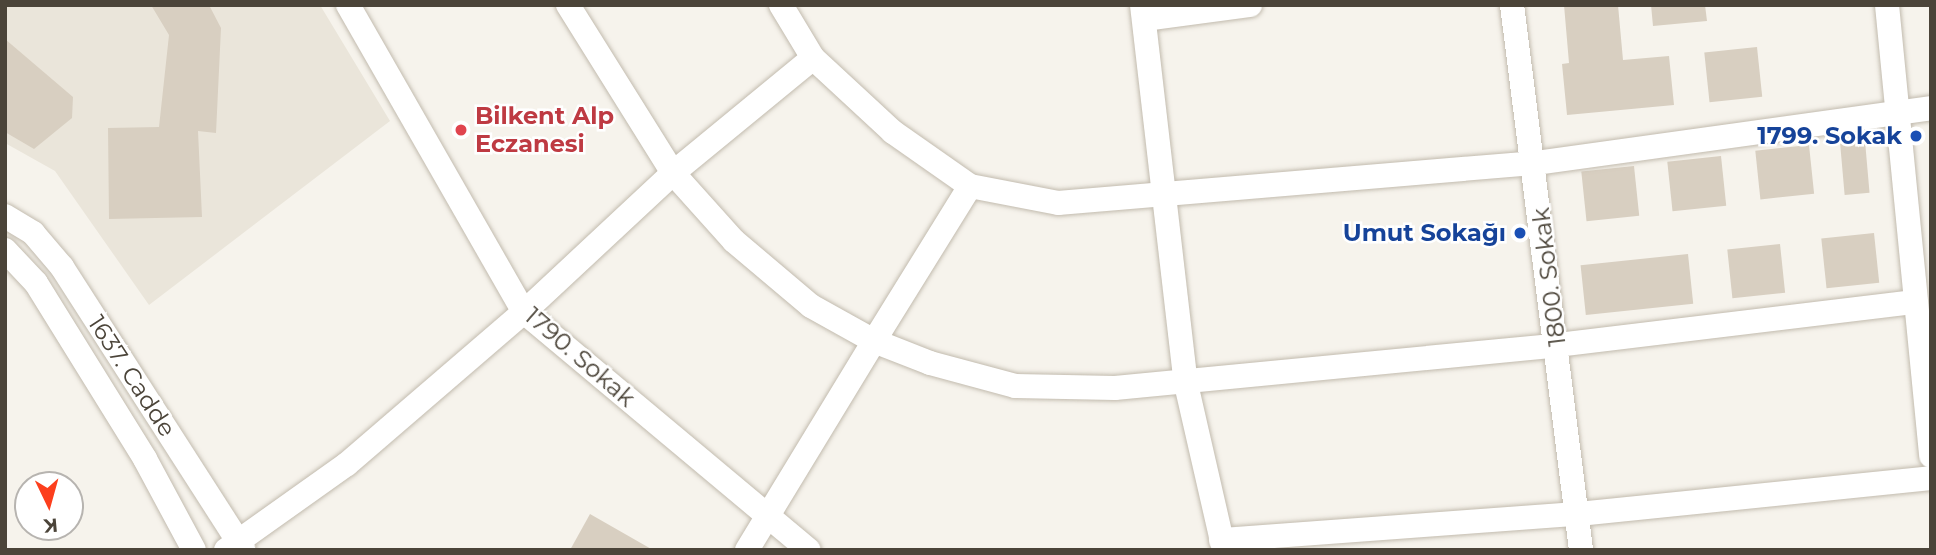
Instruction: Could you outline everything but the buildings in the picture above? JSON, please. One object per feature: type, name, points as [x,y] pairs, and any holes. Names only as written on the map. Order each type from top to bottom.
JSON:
[{"type":"street","name":"1790. Sokak","points":[[348,5],[524,312],[809,550]]},
{"type":"street","points":[[568,5],[673,173],[734,241],[792,290],[874,341],[930,363],[1015,386],[1186,384],[1558,345],[1915,302]]},
{"type":"street","points":[[781,5],[813,58],[893,132],[970,186],[1058,203],[1536,163],[1931,108]]},
{"type":"street","points":[[1250,5],[1143,12],[1167,192],[1186,384],[1223,545],[1578,514],[1931,478]]},
{"type":"street","name":"1800. Sokak","points":[[1512,5],[1536,163],[1581,550]]},
{"type":"street","points":[[1887,5],[1931,456]]},
{"type":"street","points":[[237,547],[347,464],[524,312],[673,173],[813,58]]},
{"type":"street","points":[[747,550],[970,186]]},
{"type":"street","name":"1637. Cadde","points":[[5,216],[33,233],[62,267],[237,547]]},
{"type":"street","name":"1637. Cadde","points":[[5,250],[36,283],[145,459],[194,550]]},
{"type":"shaded area","points":[[5,5],[320,5],[390,121],[149,305],[55,171],[5,143]]},
{"type":"place","name":"Bilkent Alp Eczanesi","points":[[461,130]]},
{"type":"place","name":"1799. Sokak","points":[[1916,136]]},
{"type":"place","name":"Umut Sokağı","points":[[1520,233]]}]
